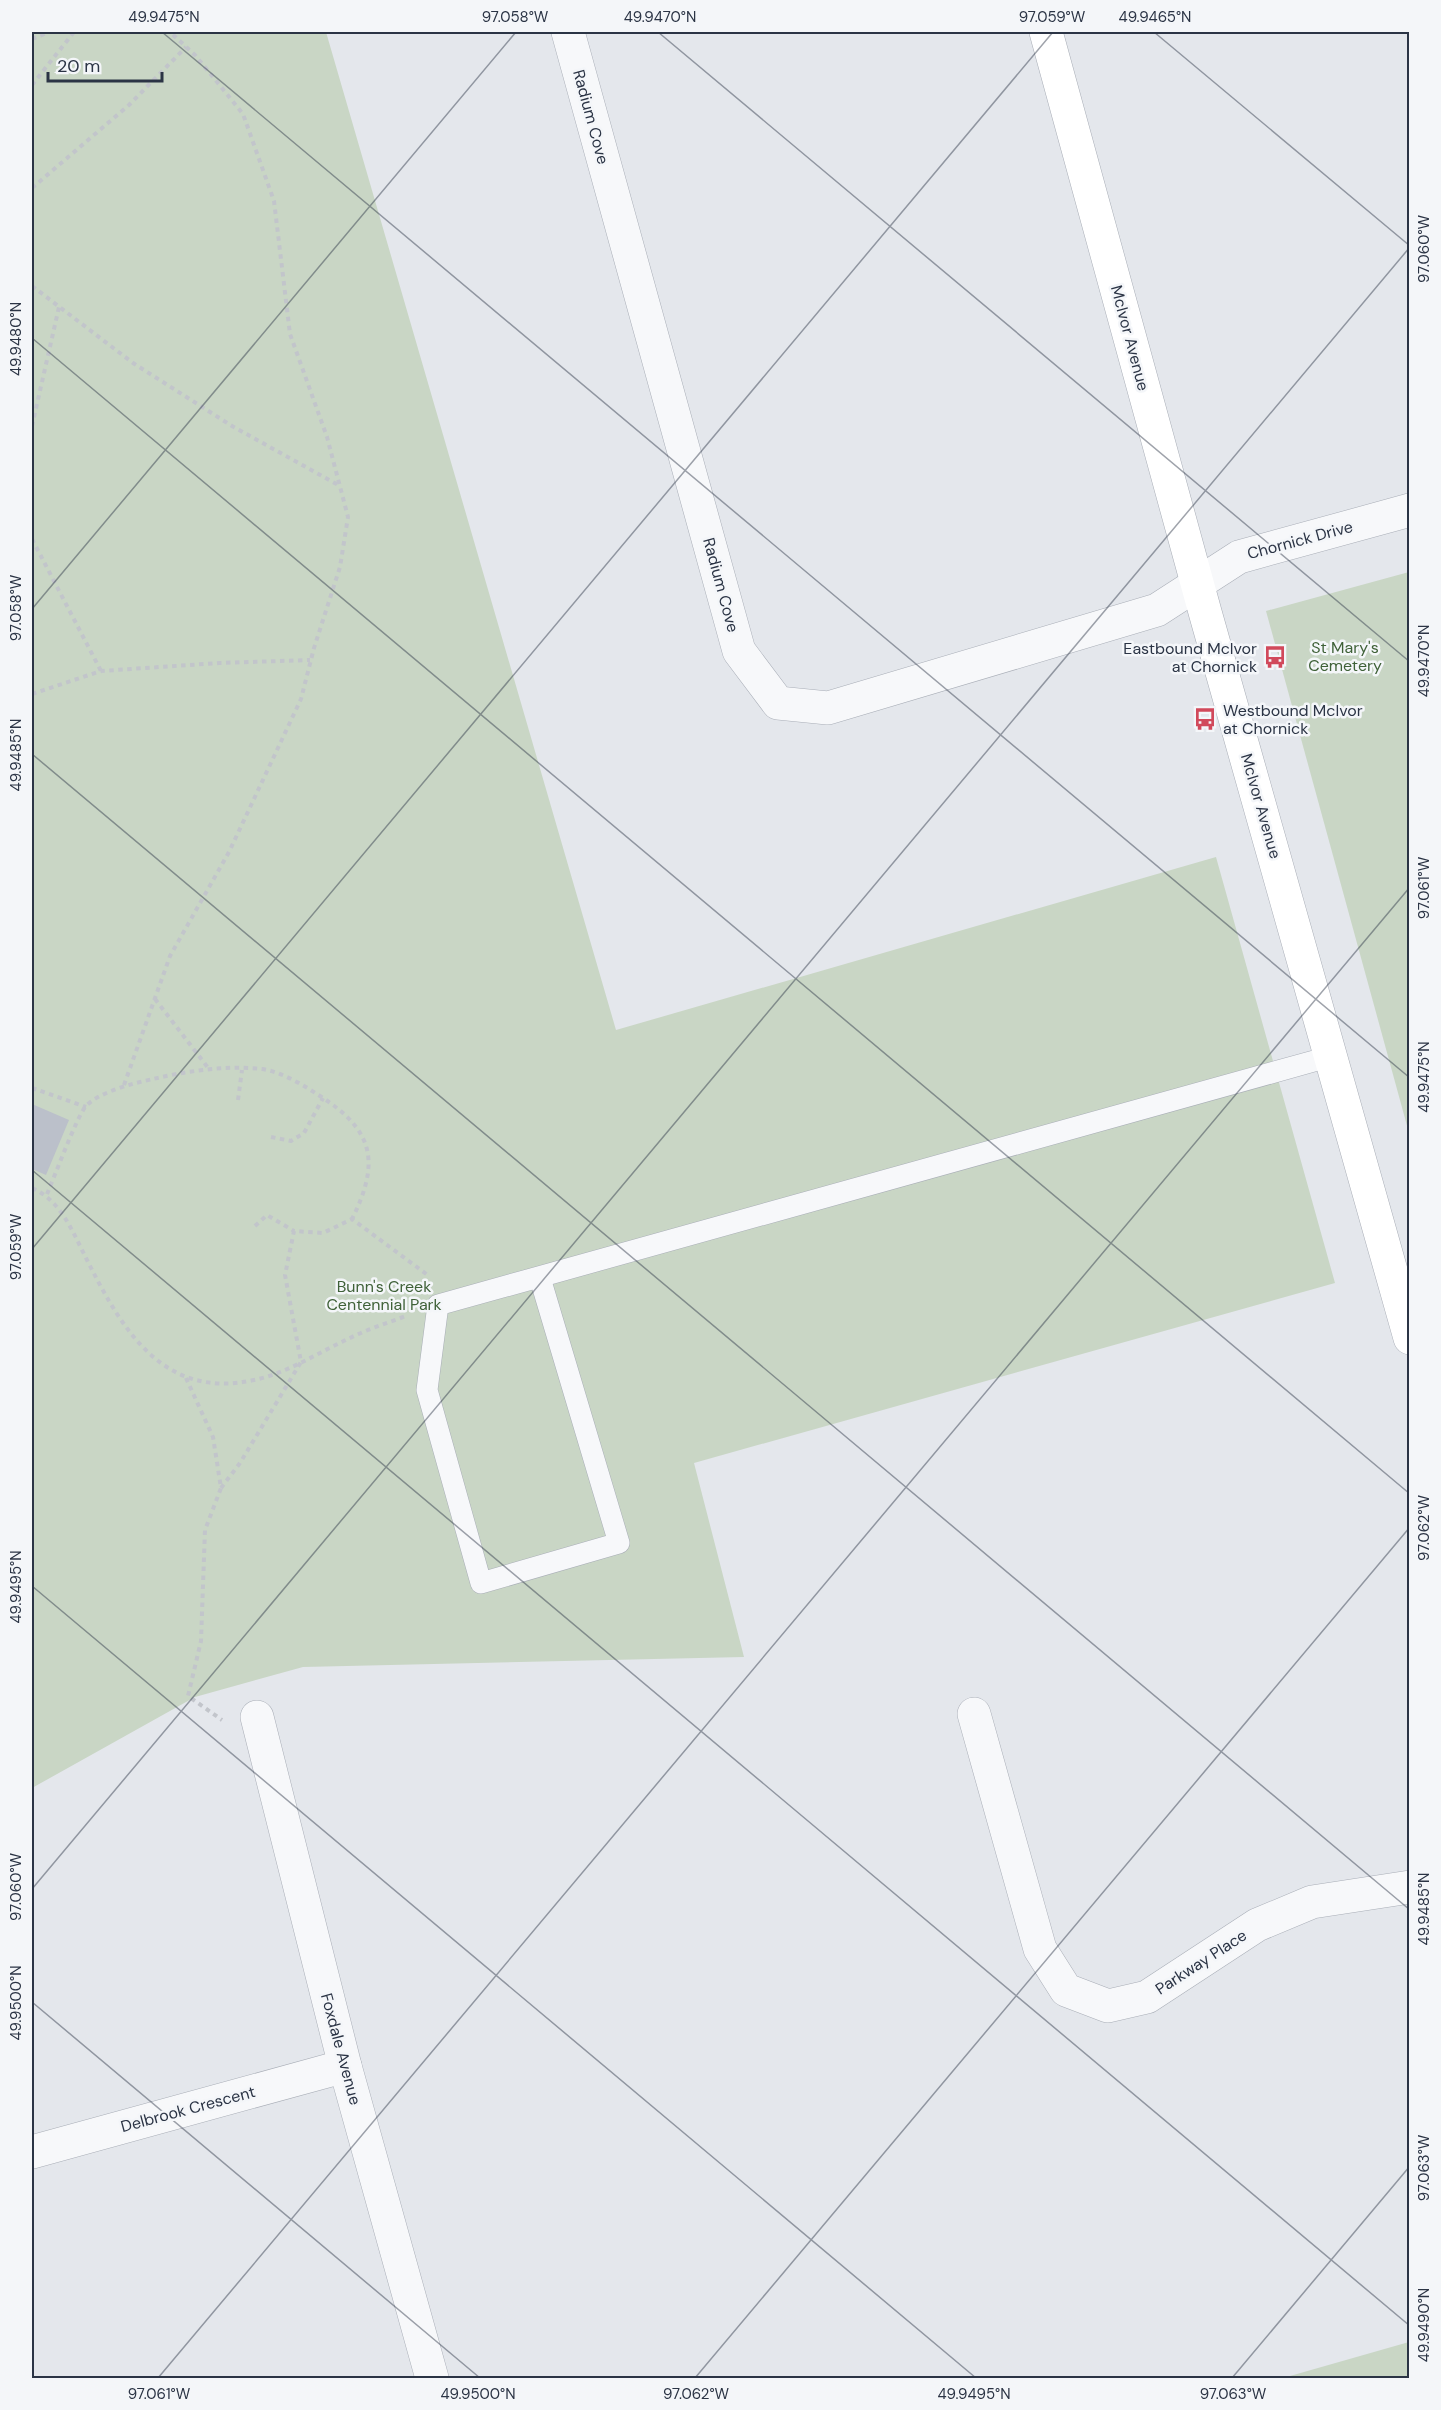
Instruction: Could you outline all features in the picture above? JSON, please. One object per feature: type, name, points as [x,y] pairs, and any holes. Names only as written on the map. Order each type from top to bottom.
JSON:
[{"type":"street","name":"Radium Cove","points":[[568,32],[739,651],[778,703],[828,708],[1157,610],[1198,585]]},
{"type":"street","name":"McIvor Avenue","points":[[1046,32],[1198,585],[1410,1338]]},
{"type":"street","name":"Chornick Drive","points":[[1198,585],[1239,557],[1410,510]]},
{"type":"street","name":"Parkway Place","points":[[974,1714],[1040,1949],[1066,1990],[1108,2006],[1147,1997],[1257,1925],[1312,1902],[1410,1887]]},
{"type":"street","name":"Foxdale Avenue","points":[[257,1717],[345,2066],[432,2379]]},
{"type":"street","name":"Delbrook Crescent","points":[[32,2152],[345,2066]]},
{"type":"lane","points":[[540,1278],[619,1543],[482,1583],[427,1390],[438,1305],[1332,1056]]},
{"type":"path","points":[[32,39],[49,32]]},
{"type":"path","points":[[32,85],[74,32]]},
{"type":"path","points":[[124,1085],[170,956],[229,852],[301,699],[310,660],[340,567],[348,517],[327,437],[290,334],[274,201],[243,114],[186,47],[170,32]]},
{"type":"path","points":[[32,188],[129,105],[186,47]]},
{"type":"path","points":[[32,286],[133,363],[232,426],[341,487]]},
{"type":"path","points":[[32,426],[59,307]]},
{"type":"path","points":[[32,539],[101,671]]},
{"type":"path","points":[[32,694],[101,671],[310,660]]},
{"type":"path","points":[[155,999],[209,1070]]},
{"type":"path","points":[[48,1194],[86,1107],[124,1085],[209,1070],[262,1069],[305,1086],[349,1116],[361,1131],[368,1150],[368,1176],[361,1201],[352,1219],[323,1233],[294,1231],[267,1215],[255,1226]]},
{"type":"path","points":[[238,1100],[242,1070]]},
{"type":"path","points":[[32,1088],[86,1107]]},
{"type":"path","points":[[271,1137],[291,1141],[304,1133],[323,1098]]},
{"type":"path","points":[[32,1188],[48,1194],[64,1216],[104,1294],[131,1335],[158,1360],[186,1378],[218,1384],[255,1380],[301,1362],[353,1336],[438,1305],[429,1276],[352,1219]]},
{"type":"path","points":[[267,1757],[188,1696],[201,1641],[205,1530],[220,1488],[240,1463],[301,1362],[285,1275],[294,1231]]},
{"type":"path","points":[[186,1378],[213,1437],[220,1488]]},
{"type":"green space","name":"Bunn's Creek Centennial Park","points":[[32,32],[326,32],[616,1030],[1216,857],[1335,1283],[694,1463],[744,1657],[303,1667],[195,1697],[32,1788]]},
{"type":"green space","name":"St Mary's Cemetery","points":[[1410,572],[1409,1133],[1266,611]]},
{"type":"green space","points":[[1409,2342],[1409,2378],[1283,2378]]},
{"type":"building","points":[[32,1104],[69,1120],[46,1175],[32,1169]]},
{"type":"place","name":"Eastbound McIvor at Chornick","points":[[1275,657]]},
{"type":"place","name":"Westbound McIvor at Chornick","points":[[1205,719]]}]
